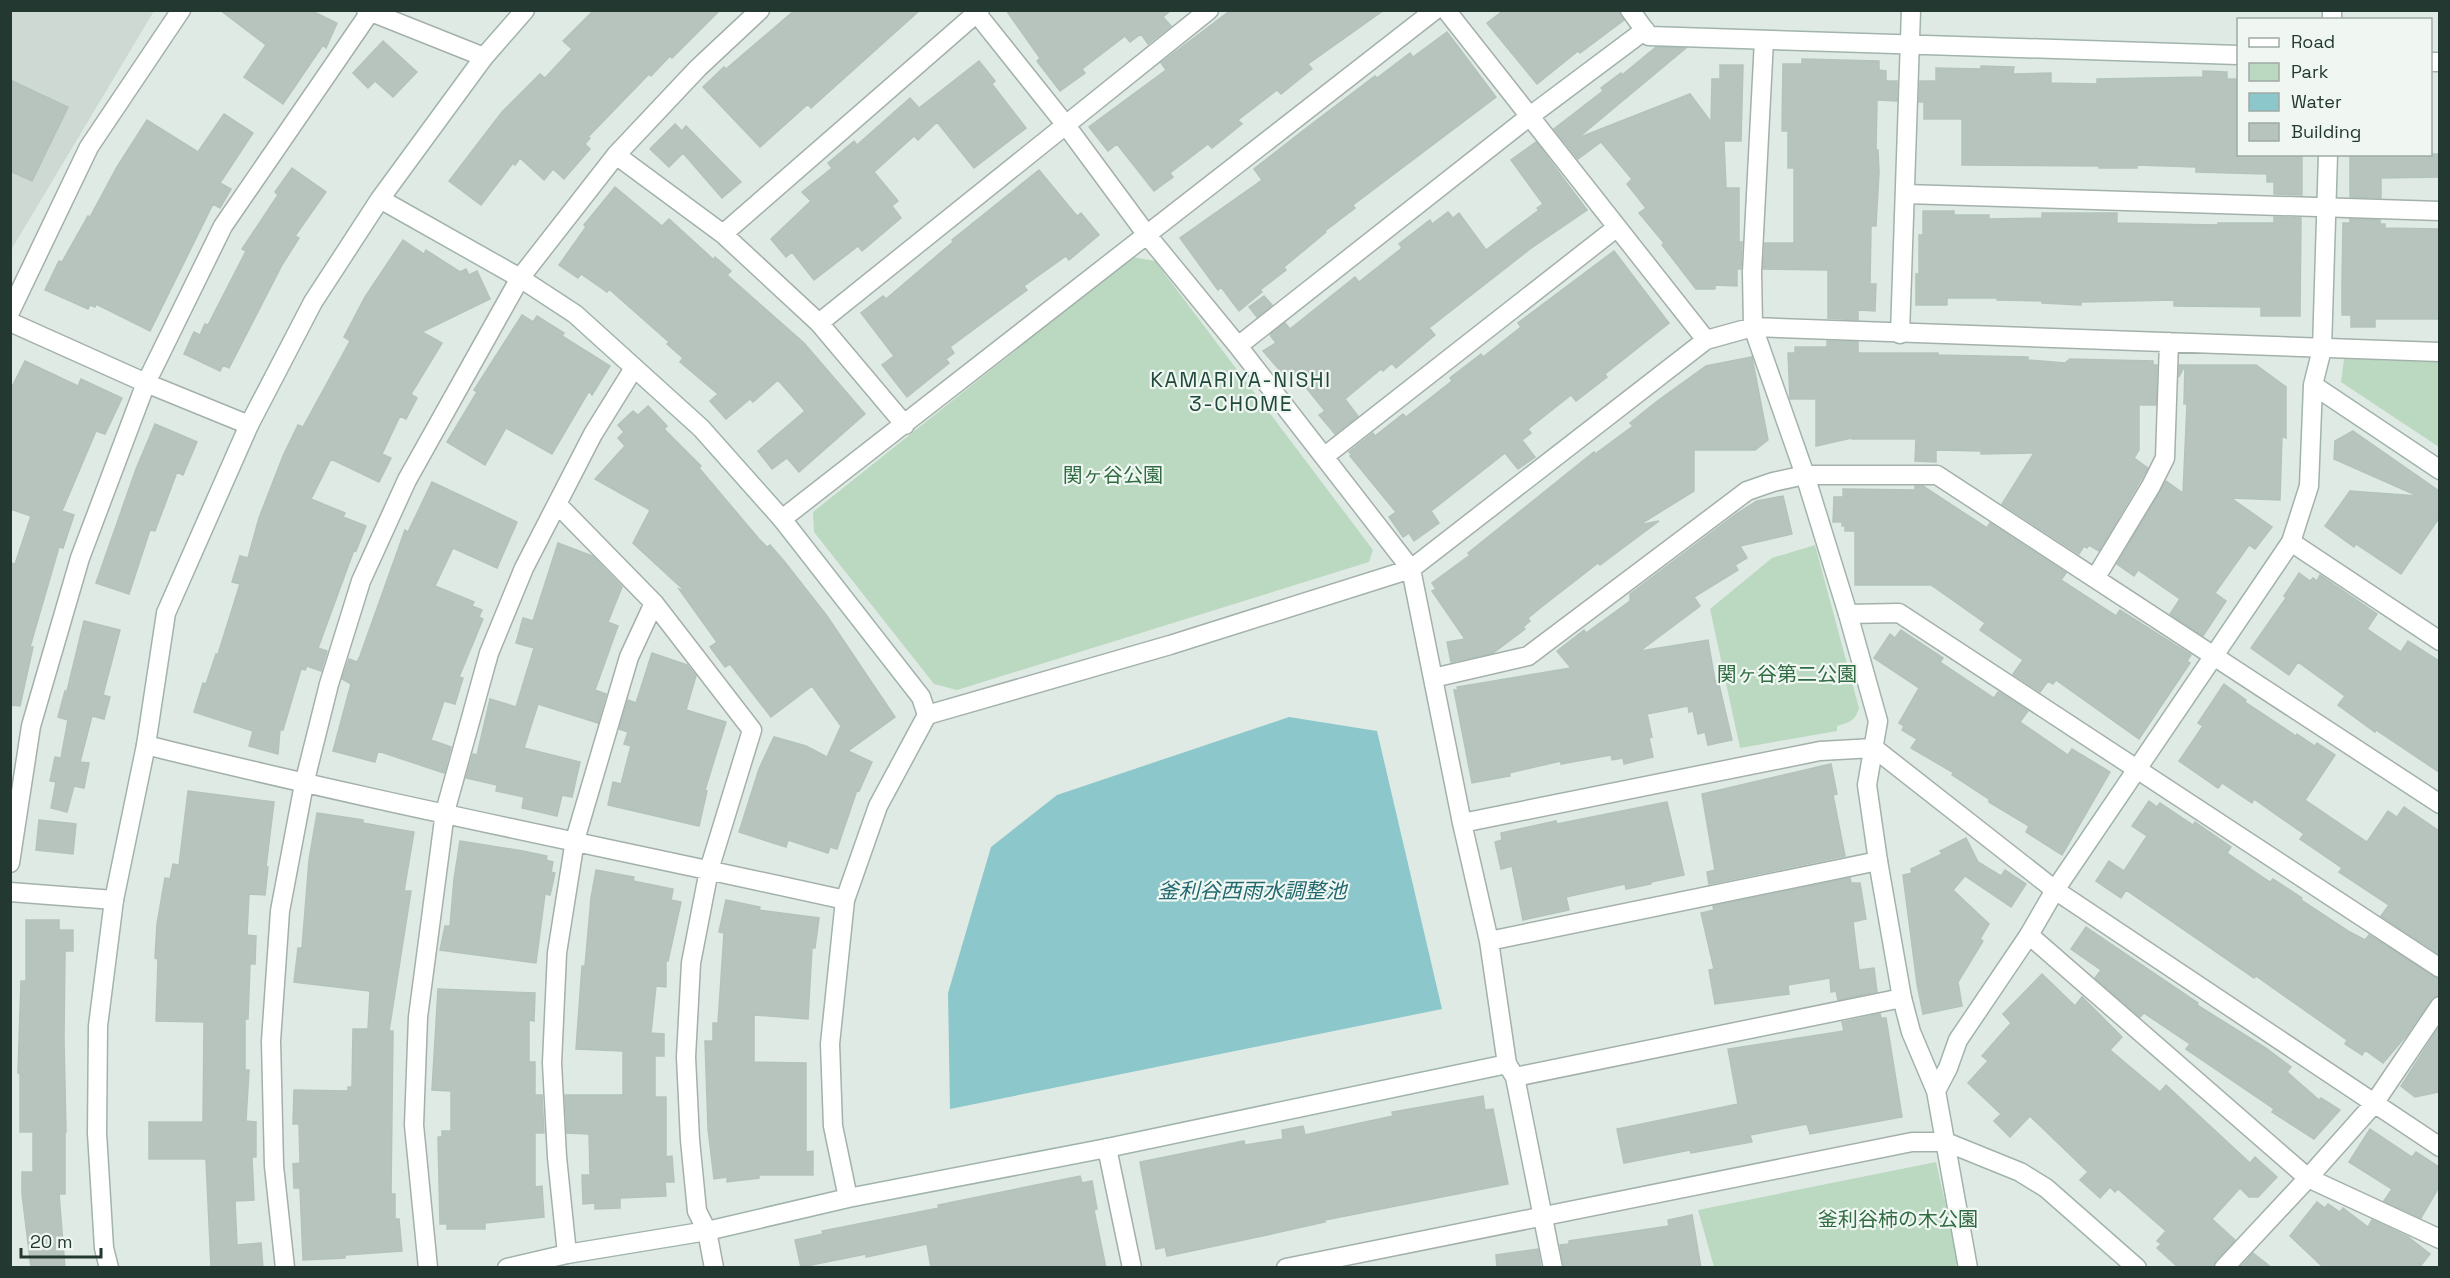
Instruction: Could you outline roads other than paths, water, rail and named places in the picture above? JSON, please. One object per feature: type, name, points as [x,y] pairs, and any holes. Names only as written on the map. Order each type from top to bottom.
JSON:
[{"type":"street","points":[[10,312],[89,147],[181,10]]},
{"type":"street","points":[[109,1268],[104,1248],[97,1133],[98,1026],[114,900],[146,745],[166,614],[249,425],[313,302],[380,199],[484,57],[525,10]]},
{"type":"street","points":[[285,1268],[274,1166],[271,1041],[280,911],[304,784],[329,684],[361,580],[407,480],[520,278],[616,155],[698,68],[760,10]]},
{"type":"street","points":[[819,323],[1209,10]]},
{"type":"street","points":[[782,519],[1435,10]]},
{"type":"street","points":[[1446,10],[1706,340]]},
{"type":"street","points":[[1630,10],[1649,36],[2237,55]]},
{"type":"street","points":[[1900,334],[1911,10]]},
{"type":"street","points":[[10,863],[32,726],[80,558],[146,383],[223,226],[368,11],[484,57]]},
{"type":"street","points":[[723,234],[977,12],[1065,124],[1147,235],[1325,456],[1411,569],[1462,823],[1489,941],[1511,1070],[1553,1268]]},
{"type":"street","points":[[1238,346],[1530,116],[1645,30]]},
{"type":"street","points":[[1764,40],[1752,272],[1753,327],[1805,475],[1878,721],[1867,785],[1878,861],[1902,998],[1911,1032],[1936,1091],[1968,1268]]},
{"type":"street","points":[[616,155],[723,234],[819,323],[905,425]]},
{"type":"street","points":[[1936,1091],[1948,1068],[1958,1040],[2029,935],[2055,890],[2291,542],[2309,486],[2313,385],[2322,349],[2328,156]]},
{"type":"street","points":[[1905,194],[2439,211]]},
{"type":"street","points":[[380,199],[520,278],[575,314],[701,428],[782,519],[921,697],[927,715]]},
{"type":"street","points":[[1325,456],[1616,228]]},
{"type":"street","points":[[10,322],[146,383],[249,425]]},
{"type":"street","points":[[848,1198],[833,1126],[830,1044],[845,900],[879,806],[927,715],[1170,645],[1411,569],[1706,340],[1753,327],[2439,352]]},
{"type":"street","points":[[2096,578],[2151,486],[2165,458],[2169,342]]},
{"type":"street","points":[[428,1268],[414,1125],[418,1017],[445,812],[489,653],[524,568],[593,434],[634,368]]},
{"type":"street","points":[[2313,385],[2439,470]]},
{"type":"street","points":[[1433,678],[1528,656],[1747,491],[1805,475],[1937,475],[2439,804]]},
{"type":"street","points":[[558,505],[654,603],[752,730],[709,870],[692,963],[686,1057],[690,1140],[697,1211],[707,1231],[714,1268]]},
{"type":"street","points":[[2291,542],[2439,641]]},
{"type":"street","points":[[567,1254],[557,1157],[552,1063],[557,953],[575,840],[629,657],[654,603]]},
{"type":"street","points":[[1848,614],[1899,614],[2439,968]]},
{"type":"street","points":[[146,745],[304,784],[445,812],[845,900]]},
{"type":"street","points":[[1462,823],[1820,751],[1874,748],[2055,890],[2373,1105],[2439,1147]]},
{"type":"street","points":[[1489,941],[1878,861]]},
{"type":"street","points":[[10,892],[114,900]]},
{"type":"street","points":[[2029,935],[2308,1178],[2439,1239]]},
{"type":"street","points":[[507,1268],[567,1254],[707,1231],[848,1198],[1511,1070],[1902,998]]},
{"type":"street","points":[[2224,1268],[2373,1105],[2439,1006]]},
{"type":"street","points":[[1286,1268],[1912,1142],[1946,1142],[2020,1173],[2046,1188],[2137,1268]]},
{"type":"street","points":[[1107,1148],[1132,1268]]},
{"type":"water","name":"釜利谷西雨水調整池","points":[[1289,717],[1377,731],[1442,1009],[950,1109],[948,993],[991,847],[1057,795]]},
{"type":"district","name":"KAMARIYA-NISHI 3-CHOME","points":[[1241,392]]},
{"type":"park label","name":"関ヶ谷公園","points":[[1113,475]]},
{"type":"park label","name":"関ヶ谷第二公園","points":[[1787,674]]},
{"type":"park label","name":"釜利谷柿の木公園","points":[[1898,1219]]}]
